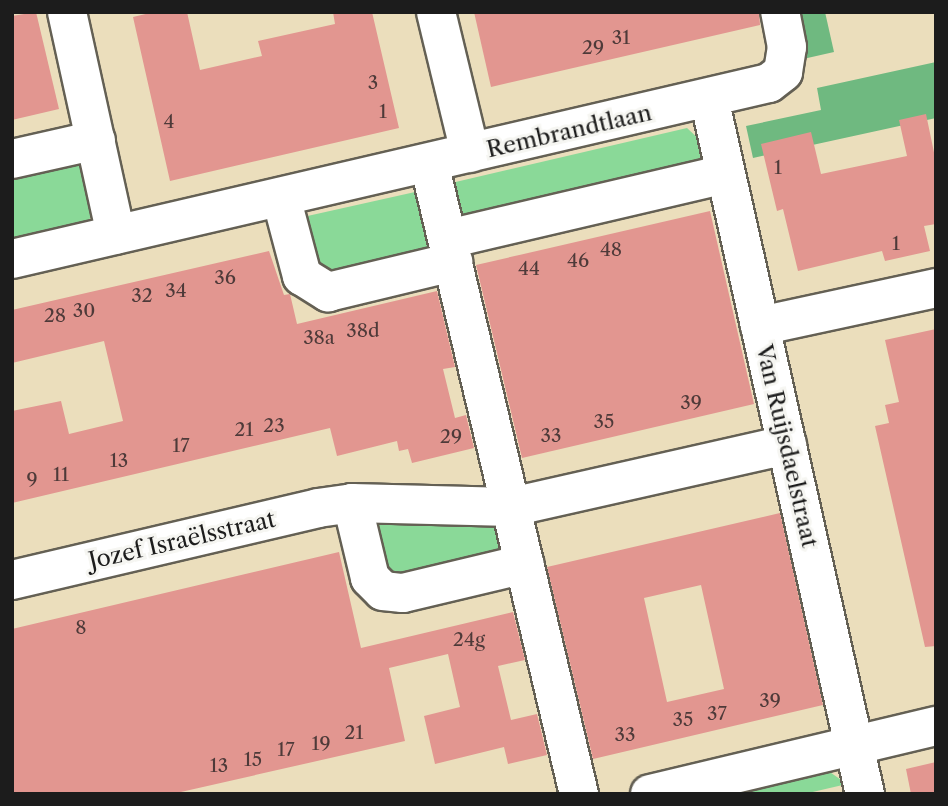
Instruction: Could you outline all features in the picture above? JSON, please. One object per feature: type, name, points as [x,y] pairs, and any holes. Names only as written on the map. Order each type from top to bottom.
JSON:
[{"type":"street","points":[[67,12],[116,236]]},
{"type":"street","points":[[436,12],[470,153]]},
{"type":"street","name":"Rembrandtlaan","points":[[12,259],[769,83],[783,72],[787,47],[780,12]]},
{"type":"street","name":"Van Ruijsdaelstraat","points":[[709,98],[865,794]]},
{"type":"street","points":[[12,159],[96,140]]},
{"type":"street","points":[[429,163],[579,794]]},
{"type":"street","points":[[281,197],[302,276],[328,292],[450,251],[726,173]]},
{"type":"street","points":[[760,326],[936,288]]},
{"type":"street","name":"Jozef Israëlsstraat","points":[[12,580],[352,503],[511,507],[787,445]]},
{"type":"street","points":[[352,503],[370,578],[383,591],[403,593],[525,564]]},
{"type":"street","points":[[650,794],[936,726]]},
{"type":"green space","points":[[792,12],[825,12],[834,52],[803,59]]},
{"type":"green space","points":[[936,62],[936,118],[753,158],[746,126],[821,110],[817,88]]},
{"type":"green space","points":[[687,128],[702,142],[708,170],[453,230],[447,184]]},
{"type":"green space","points":[[60,155],[85,164],[95,207],[92,216],[85,224],[12,244],[12,166]]},
{"type":"green space","points":[[424,190],[434,252],[321,274],[303,217]]},
{"type":"green space","points":[[384,519],[495,520],[509,548],[389,578],[374,529]]},
{"type":"green space","points":[[824,768],[847,784],[804,794],[706,794]]},
{"type":"building","points":[[36,12],[59,109],[12,120],[12,16]]},
{"type":"building","points":[[154,12],[187,12],[200,70],[262,56],[258,41],[335,24],[333,12],[372,12],[399,128],[170,181],[133,17]]},
{"type":"building","points":[[474,12],[759,12],[760,25],[491,87]]},
{"type":"building","points":[[926,114],[936,162],[936,224],[924,226],[930,251],[885,261],[882,251],[798,271],[783,209],[777,211],[761,144],[811,132],[821,174],[907,156],[899,120]]},
{"type":"building","points":[[710,211],[754,404],[522,458],[476,265]]},
{"type":"building","points":[[269,251],[284,295],[290,294],[297,324],[437,291],[455,367],[443,369],[455,418],[466,415],[474,448],[412,463],[408,449],[399,451],[397,441],[337,456],[330,428],[12,503],[12,411],[61,401],[69,434],[123,421],[104,341],[12,363],[12,310]]},
{"type":"building","points":[[936,329],[936,646],[925,647],[875,426],[889,423],[885,405],[899,402],[885,340]]},
{"type":"building","points":[[780,513],[823,705],[593,759],[547,567]],"holes":[[[701,585],[724,689],[667,702],[644,598]]]},
{"type":"building","points":[[339,552],[361,648],[513,612],[525,660],[498,666],[511,720],[537,714],[547,755],[508,764],[504,747],[435,764],[424,716],[460,707],[448,654],[389,668],[405,741],[172,794],[12,794],[12,629]]},
{"type":"building","points":[[936,762],[936,794],[911,794],[906,769]]}]
